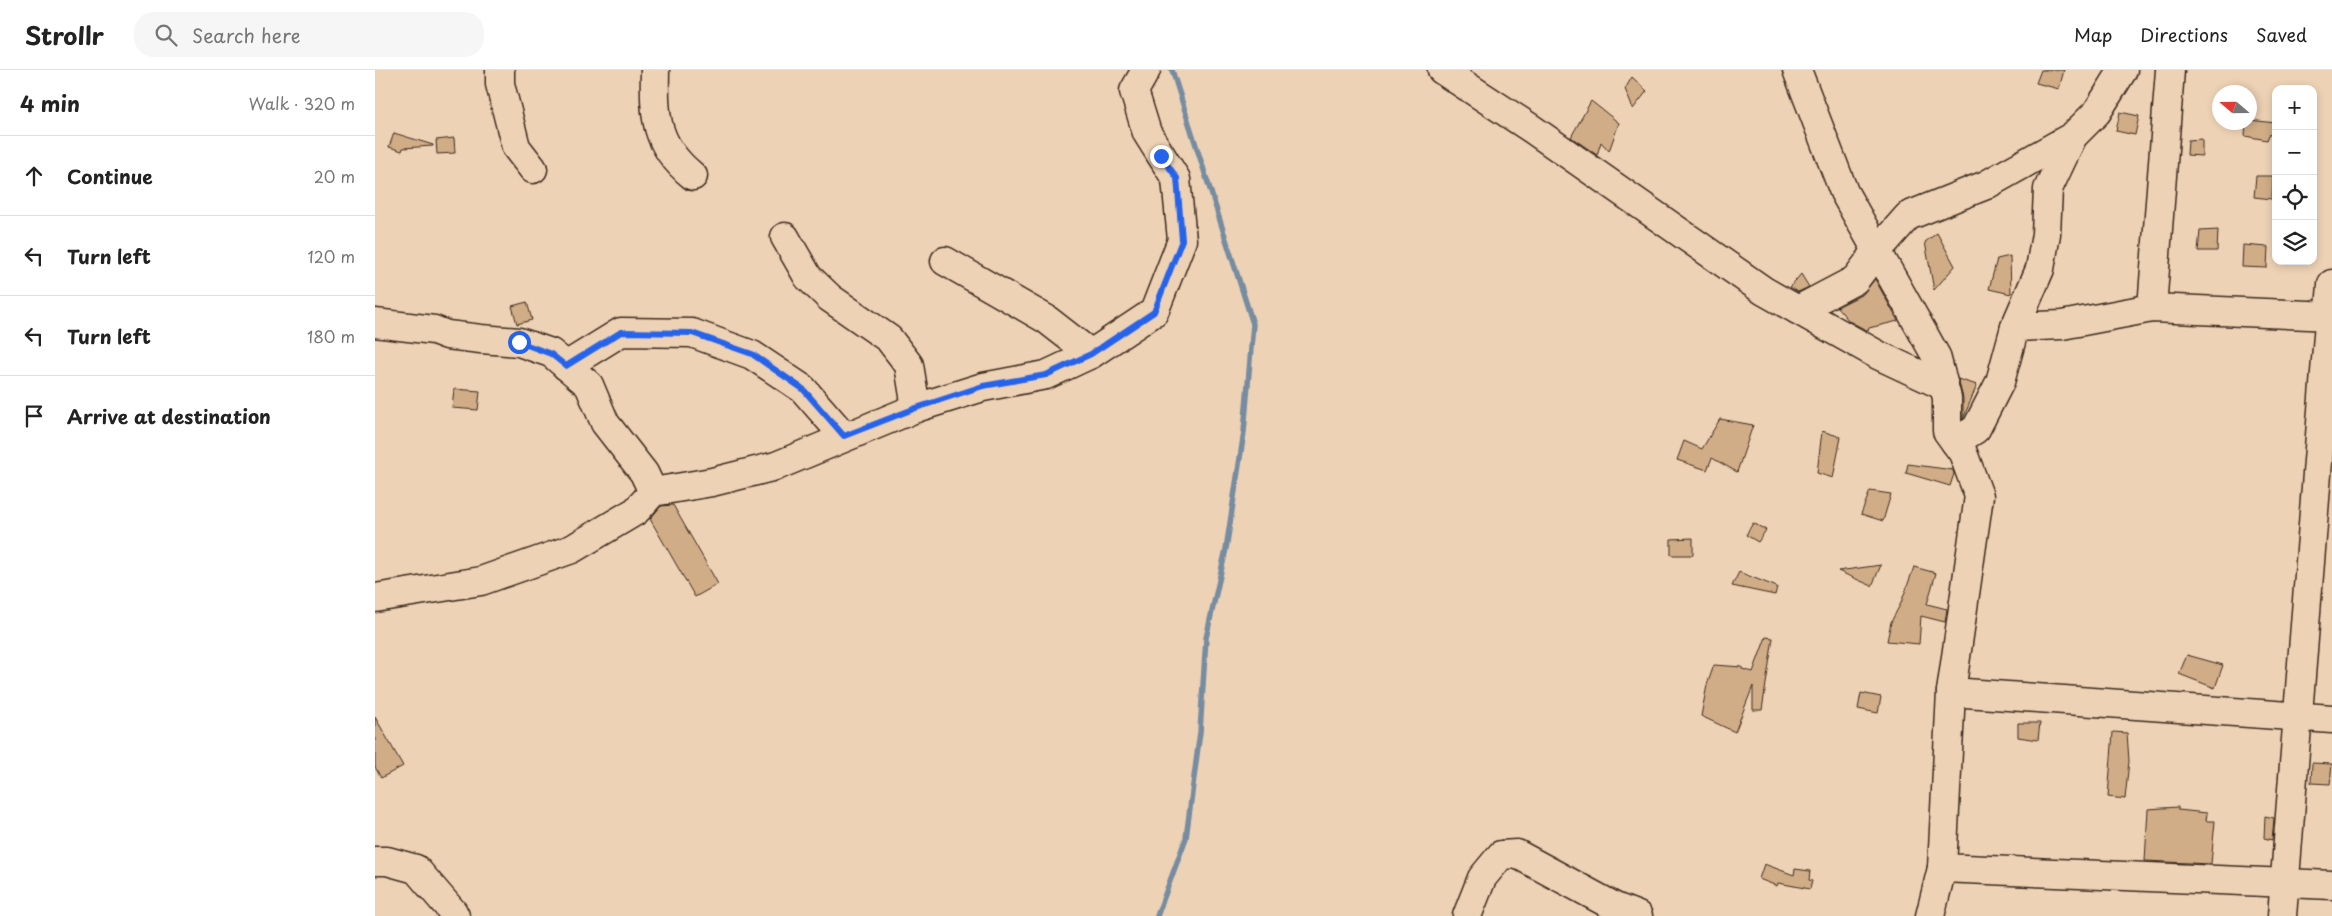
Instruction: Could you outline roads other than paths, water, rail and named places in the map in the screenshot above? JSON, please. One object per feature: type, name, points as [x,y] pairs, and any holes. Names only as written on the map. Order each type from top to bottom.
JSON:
[{"type":"street","points":[[500,70],[500,84],[516,147],[533,169]]},
{"type":"street","points":[[655,70],[657,122],[665,146],[676,162],[693,176]]},
{"type":"street","points":[[375,598],[481,581],[572,549],[636,511],[653,492],[712,482],[776,466],[844,436],[916,408],[983,386],[1046,375],[1091,354],[1154,312],[1182,240],[1177,178],[1147,133],[1134,91],[1146,70]]},
{"type":"street","points":[[1442,70],[1533,129],[1763,291],[1878,355],[1944,386]]},
{"type":"street","points":[[1797,70],[1844,192],[1936,356],[1947,398],[1947,431],[1963,453],[1979,496],[1951,692],[1942,868],[1930,916]]},
{"type":"street","points":[[1798,310],[1855,280],[1877,250],[1907,216],[1986,185],[2073,136],[2097,112],[2123,70]]},
{"type":"street","points":[[2152,308],[2170,70]]},
{"type":"street","points":[[1955,442],[1976,429],[2000,382],[2015,327],[2040,270],[2046,234],[2048,189],[2073,136]]},
{"type":"street","points":[[785,237],[808,277],[830,298],[889,339],[909,365],[916,408]]},
{"type":"street","points":[[945,261],[1046,318],[1091,354]]},
{"type":"street","points":[[2282,916],[2331,316],[2332,284]]},
{"type":"street","points":[[2015,327],[2062,325],[2152,308],[2331,316]]},
{"type":"street","points":[[375,323],[434,330],[447,335],[519,342],[551,354],[589,385],[605,423],[644,473],[653,492]]},
{"type":"street","points":[[566,366],[621,332],[692,333],[752,354],[803,389],[844,436]]},
{"type":"street","points":[[1951,692],[2332,719]]},
{"type":"street","points":[[1467,916],[1481,878],[1501,855],[1517,854],[1615,907],[1638,916]]},
{"type":"street","points":[[375,861],[387,861],[416,869],[455,916]]},
{"type":"street","points":[[1942,868],[2332,885]]},
{"type":"waterway","points":[[1157,916],[1186,838],[1200,732],[1206,638],[1226,549],[1244,432],[1253,324],[1172,70]]}]
